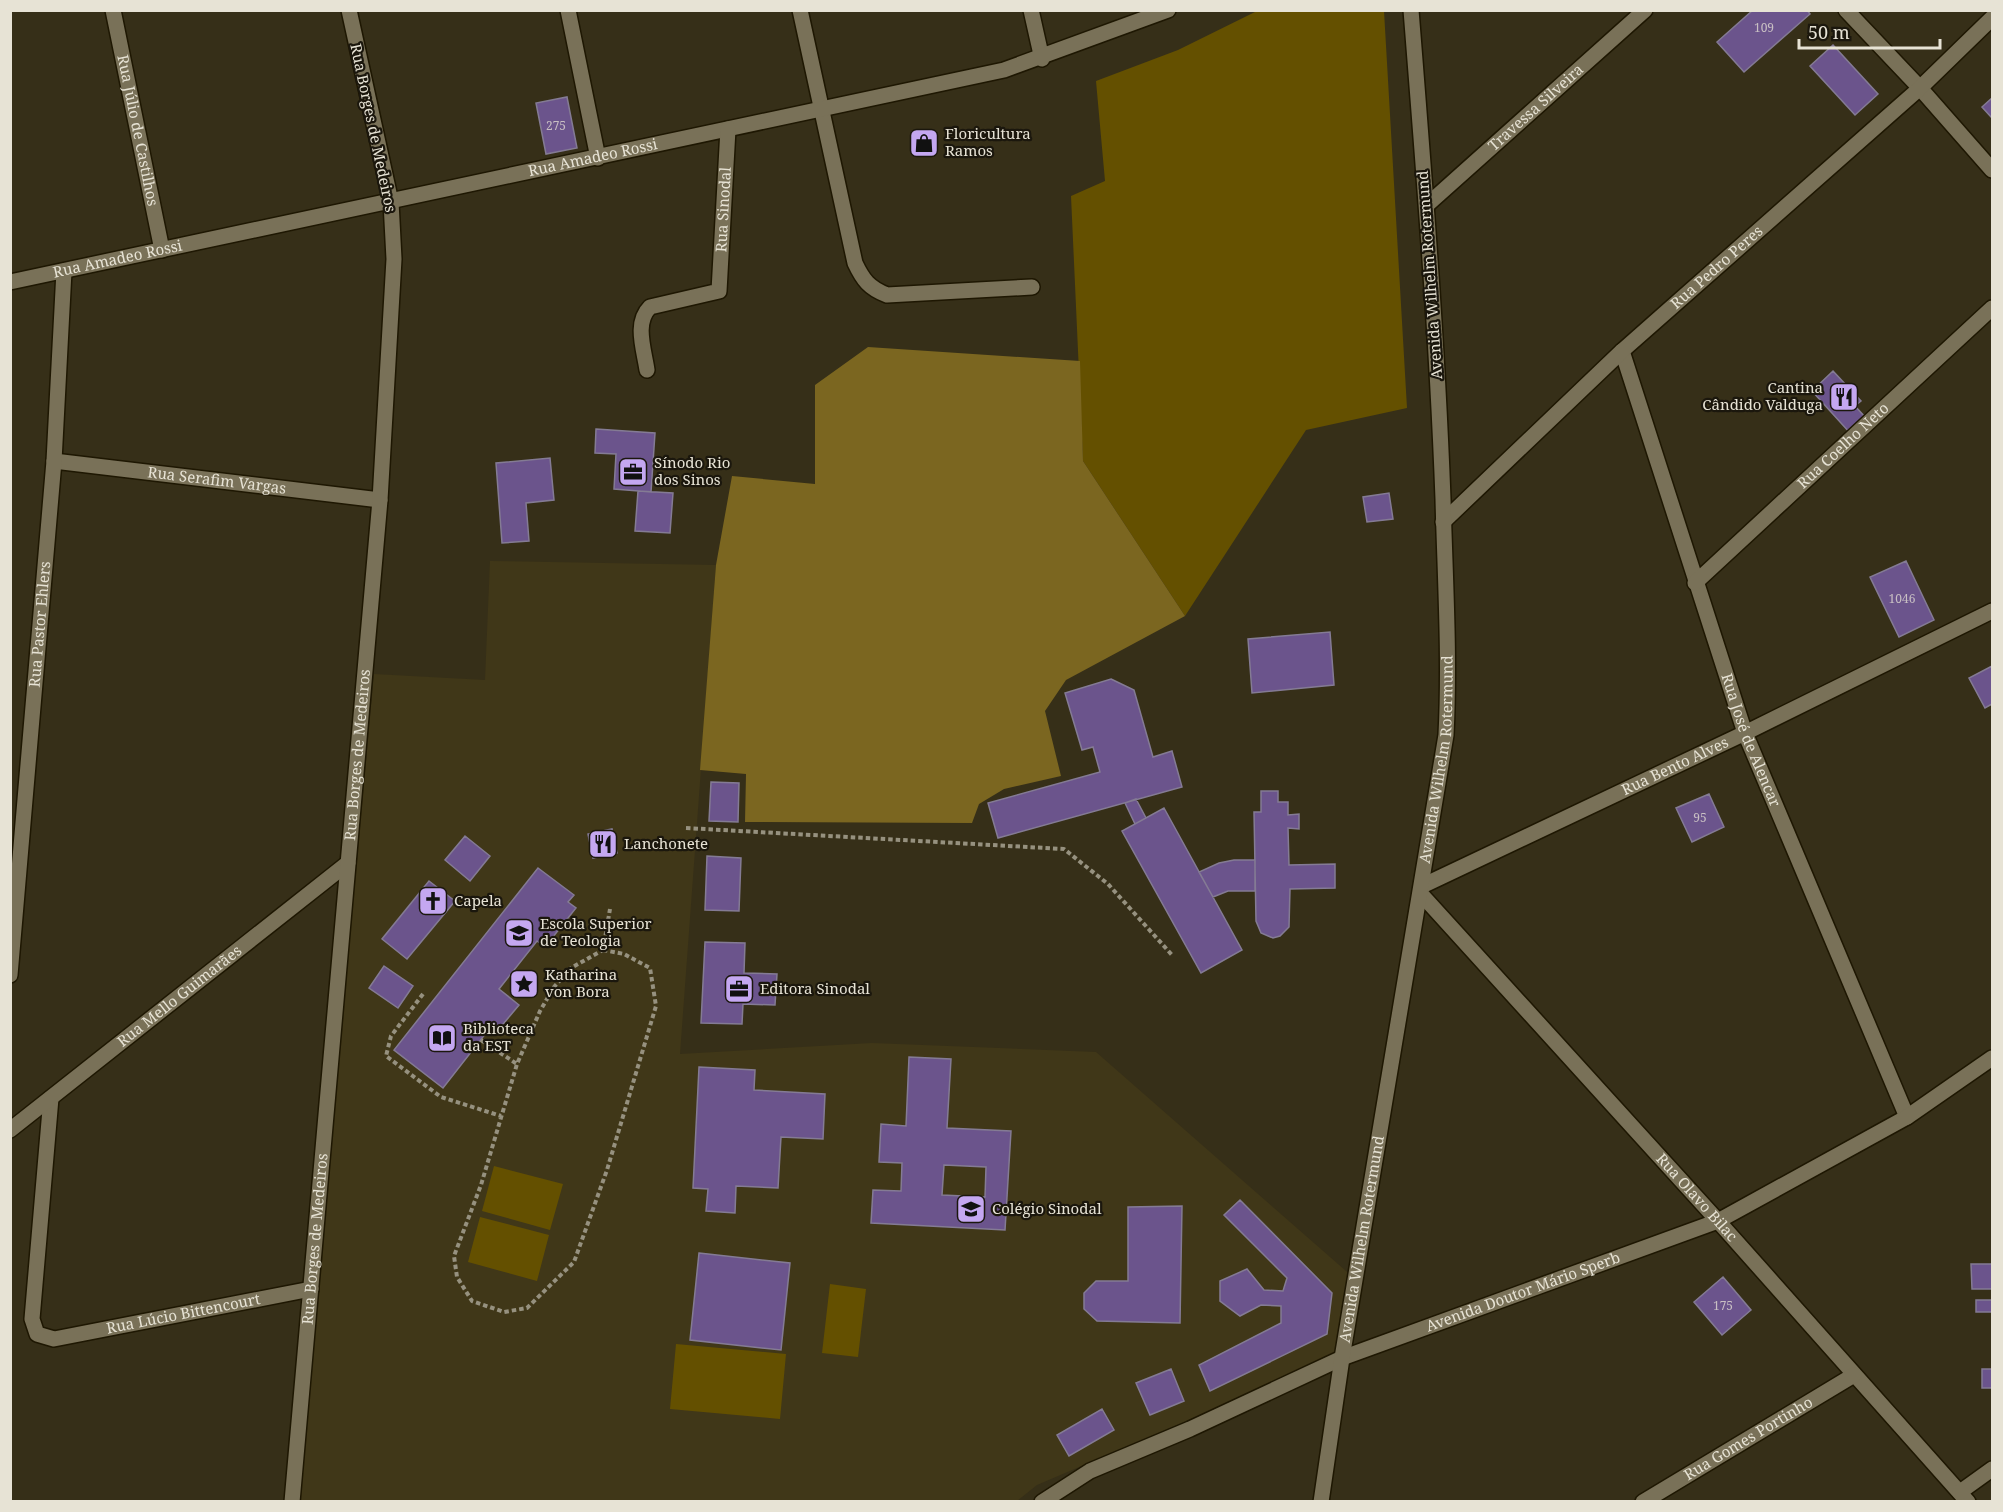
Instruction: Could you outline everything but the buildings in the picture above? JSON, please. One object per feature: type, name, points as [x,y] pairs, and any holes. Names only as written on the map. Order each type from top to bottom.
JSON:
[{"type":"street","name":"Rua Júlio de Castilhos","points":[[113,10],[162,250]]},
{"type":"street","name":"Rua Borges de Medeiros","points":[[292,1502],[380,500],[394,259],[391,202],[349,10]]},
{"type":"street","points":[[568,10],[598,159]]},
{"type":"street","points":[[800,10],[855,263],[864,281],[887,295],[1032,287]]},
{"type":"street","points":[[1031,10],[1042,59]]},
{"type":"street","name":"Rua Amadeo Rossi","points":[[10,282],[598,159],[1004,70],[1042,59],[1153,13],[1168,10]]},
{"type":"street","name":"Avenida Wilhelm Rotermund","points":[[1321,1502],[1400,1002],[1422,890],[1446,735],[1449,661],[1443,522],[1427,205],[1410,10]]},
{"type":"street","name":"Travessa Silveira","points":[[1427,205],[1645,10]]},
{"type":"street","points":[[1846,10],[1920,88],[1992,170]]},
{"type":"street","name":"Rua Pedro Peres","points":[[1443,522],[1622,351],[1920,88],[1992,18]]},
{"type":"street","name":"Rua Sinodal","points":[[647,369],[640,322],[650,307],[719,291],[728,129]]},
{"type":"street","name":"Rua Pastor Ehlers","points":[[10,975],[54,461],[64,271]]},
{"type":"street","name":"Rua Coelho Neto","points":[[1695,583],[1992,308]]},
{"type":"street","name":"Rua José de Alencar","points":[[1622,351],[1745,733],[1907,1118]]},
{"type":"street","name":"Rua Serafim Vargas","points":[[54,461],[380,500]]},
{"type":"street","name":"Rua Bento Alves","points":[[1422,890],[1992,611]]},
{"type":"street","name":"Rua Mello Guimarães","points":[[10,1130],[348,863]]},
{"type":"street","name":"Rua Olavo Bilac","points":[[1422,890],[1964,1497]]},
{"type":"street","name":"Avenida Doutor Mário Sperb","points":[[1042,1502],[1090,1471],[1190,1429],[1342,1358],[1718,1221],[1907,1118],[1992,1058]]},
{"type":"street","name":"Rua Lúcio Bittencourt","points":[[51,1098],[32,1318],[37,1334],[54,1339],[311,1288]]},
{"type":"street","name":"Rua Gomes Portinho","points":[[1643,1502],[1854,1375]]},
{"type":"street","points":[[1964,1497],[1992,1469]]},
{"type":"path","points":[[686,828],[1064,849],[1108,884],[1172,956]]},
{"type":"path","points":[[603,950],[610,909]]},
{"type":"path","points":[[603,950],[624,954],[650,968],[656,1006],[607,1170],[574,1262],[527,1308],[504,1312],[472,1301],[457,1277],[454,1256],[481,1185],[517,1064],[540,1011],[555,987],[571,968],[603,950]]},
{"type":"path","points":[[423,994],[391,1036],[386,1056],[441,1098],[501,1116]]},
{"type":"path","points":[[481,1040],[517,1064]]},
{"type":"shaded area","points":[[1257,11],[1384,11],[1407,408],[1306,430],[1185,616],[1083,461],[1071,196],[1105,181],[1096,81],[1178,50]]},
{"type":"shaded area","points":[[868,347],[1080,361],[1083,461],[1185,616],[1066,680],[1045,711],[1061,776],[1004,789],[979,804],[972,823],[745,822],[746,774],[700,770],[716,565],[732,476],[815,484],[815,385]]},
{"type":"shaded area","points":[[490,561],[716,565],[680,1054],[872,1043],[1096,1052],[1354,1278],[1339,1356],[1037,1485],[1017,1501],[298,1502],[374,674],[485,680]]},
{"type":"shaded area","points":[[494,1166],[563,1184],[550,1230],[482,1211]]},
{"type":"shaded area","points":[[480,1217],[549,1235],[537,1281],[468,1262]]},
{"type":"shaded area","points":[[830,1284],[866,1289],[858,1357],[822,1353]]},
{"type":"shaded area","points":[[676,1344],[786,1354],[780,1419],[670,1409]]},
{"type":"place","name":"Floricultura Ramos","points":[[924,143]]},
{"type":"place","name":"Cantina Cândido Valduga","points":[[1844,397]]},
{"type":"place","name":"Sínodo Rio dos Sinos","points":[[633,472]]},
{"type":"place","name":"Lanchonete","points":[[603,844]]},
{"type":"place","name":"Capela","points":[[433,901]]},
{"type":"place","name":"Escola Superior de Teologia","points":[[519,933]]},
{"type":"place","name":"Katharina von Bora","points":[[524,984]]},
{"type":"place","name":"Editora Sinodal","points":[[739,989]]},
{"type":"place","name":"Biblioteca da EST","points":[[442,1038]]},
{"type":"place","name":"Colégio Sinodal","points":[[971,1209]]}]
